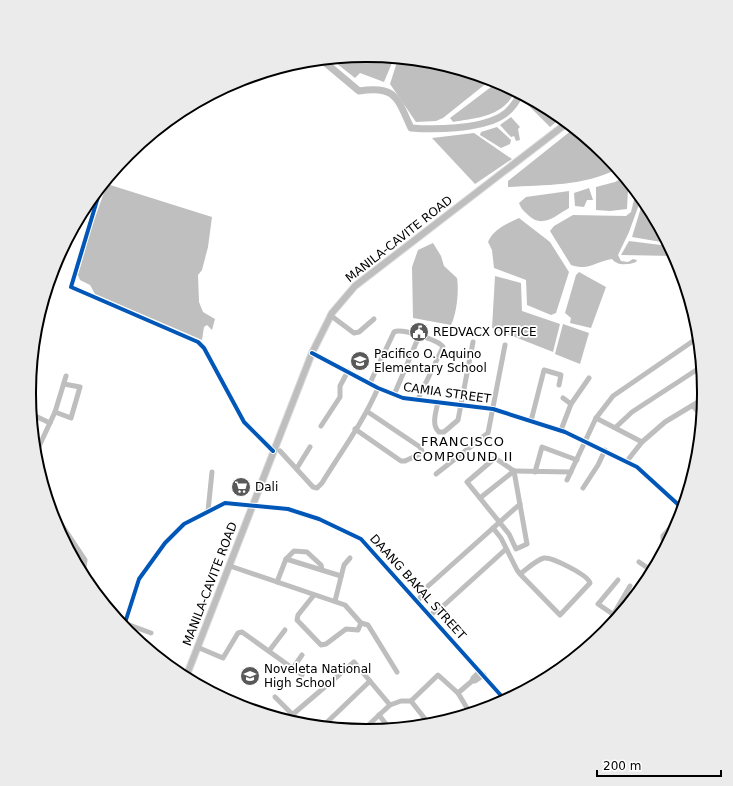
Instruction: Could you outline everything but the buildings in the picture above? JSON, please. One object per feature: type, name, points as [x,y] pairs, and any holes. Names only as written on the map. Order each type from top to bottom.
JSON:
[{"type":"main road","name":"MANILA-CAVITE ROAD","points":[[188,671],[230,566],[252,505],[276,449],[312,353],[330,315],[348,293],[369,274],[449,216],[562,127]]},
{"type":"street","points":[[96,203],[71,287],[198,342],[204,348],[244,422],[297,468],[313,487],[317,488],[322,483],[368,412],[378,388]]},
{"type":"street","points":[[330,315],[354,332],[359,332],[374,319]]},
{"type":"street","points":[[370,383],[394,332],[403,331],[440,343],[443,347],[418,400]]},
{"type":"street","points":[[394,395],[419,336]]},
{"type":"street","points":[[567,480],[596,418],[612,396],[693,341]]},
{"type":"street","points":[[438,402],[434,423],[439,432],[444,432],[458,420],[459,405],[472,342]]},
{"type":"street","points":[[436,474],[488,433],[506,345]]},
{"type":"street","name":"CAMIA STREET","points":[[312,353],[378,388],[403,398],[493,409],[561,430],[586,440],[637,467],[677,504]]},
{"type":"street","points":[[616,427],[632,412],[696,369]]},
{"type":"street","points":[[531,421],[544,370],[561,374],[559,385]]},
{"type":"street","points":[[321,426],[340,397],[340,386],[348,371]]},
{"type":"street","points":[[40,440],[55,412],[66,376]]},
{"type":"street","points":[[561,430],[571,404],[588,378]]},
{"type":"street","points":[[55,412],[71,418],[75,408],[80,388],[64,384]]},
{"type":"street","points":[[563,398],[571,404]]},
{"type":"street","points":[[627,461],[642,442],[666,422],[697,404]]},
{"type":"street","points":[[693,406],[696,410]]},
{"type":"street","points":[[355,430],[401,461],[405,461],[420,454],[422,451],[420,447],[368,412]]},
{"type":"street","points":[[37,417],[50,423]]},
{"type":"street","points":[[596,418],[616,427],[642,442]]},
{"type":"street","points":[[297,468],[310,447]]},
{"type":"street","points":[[535,472],[542,447],[577,460]]},
{"type":"street","points":[[583,488],[598,465],[605,450]]},
{"type":"street","points":[[514,471],[527,544],[516,549],[509,534],[468,482],[495,458],[514,471],[571,472]]},
{"type":"street","points":[[480,498],[514,471]]},
{"type":"street","points":[[208,511],[212,472]]},
{"type":"street","name":"DAANG BAKAL STREET","points":[[125,619],[137,583],[160,549],[177,530],[208,511],[225,503],[297,511],[358,537],[418,601],[501,694]]},
{"type":"street","points":[[418,601],[427,587],[520,504]]},
{"type":"street","points":[[493,528],[501,538],[520,574],[560,616],[590,583],[586,577],[552,558],[543,558],[520,574]]},
{"type":"street","points":[[68,534],[85,560],[84,565]]},
{"type":"street","points":[[430,615],[442,607],[506,549]]},
{"type":"street","points":[[277,582],[286,559],[294,551],[304,551],[320,565],[322,570]]},
{"type":"street","points":[[335,601],[344,565],[350,558]]},
{"type":"street","points":[[286,559],[341,576]]},
{"type":"street","points":[[639,562],[647,568]]},
{"type":"street","points":[[230,566],[314,596],[346,605],[361,623],[368,625],[397,672]]},
{"type":"street","points":[[612,614],[598,604],[618,580]]},
{"type":"street","points":[[621,603],[630,586]]},
{"type":"street","points":[[314,596],[298,615],[297,620],[321,645],[326,644],[346,629],[358,630],[361,623]]},
{"type":"street","points":[[132,626],[151,633]]},
{"type":"street","points":[[269,651],[284,630]]},
{"type":"street","points":[[197,647],[223,658],[240,632],[302,675]]},
{"type":"street","points":[[293,668],[302,655]]},
{"type":"street","points":[[292,715],[354,662],[390,705]]},
{"type":"street","points":[[458,693],[472,681],[473,678],[482,673]]},
{"type":"street","points":[[370,724],[390,705],[400,701],[411,701],[438,675],[458,693],[467,708]]},
{"type":"street","points":[[328,721],[370,681]]},
{"type":"street","points":[[274,697],[292,714]]},
{"type":"street","points":[[411,701],[424,718]]},
{"type":"street","points":[[379,715],[385,723]]},
{"type":"shaded area","points":[[366,62],[392,63],[384,82],[360,73],[355,78],[337,64]]},
{"type":"shaded area","points":[[396,64],[431,69],[473,80],[485,85],[443,118],[436,121],[416,122],[390,84]]},
{"type":"shaded area","points":[[491,87],[512,97],[504,106],[488,115],[453,122],[450,118]]},
{"type":"shaded area","points":[[528,105],[556,122],[550,127]]},
{"type":"shaded area","points":[[511,117],[520,127],[518,129],[520,140],[516,141],[514,136],[511,137],[500,125]]},
{"type":"shaded area","points":[[497,127],[511,140],[510,144],[501,148],[480,135],[481,132]]},
{"type":"shaded area","points":[[569,132],[612,172],[592,179],[564,184],[508,187],[508,181]]},
{"type":"shaded area","points":[[474,133],[512,159],[475,184],[432,138]]},
{"type":"shaded area","points":[[619,180],[628,191],[627,209],[610,211],[596,210],[596,187]]},
{"type":"shaded area","points":[[110,185],[212,217],[208,247],[202,270],[198,275],[199,302],[203,312],[215,319],[212,330],[207,325],[204,327],[202,340],[95,294],[90,285],[80,280],[78,275],[91,229],[104,192]]},
{"type":"shaded area","points":[[589,188],[593,200],[587,200],[584,207],[575,206],[574,193]]},
{"type":"shaded area","points":[[569,191],[569,208],[548,220],[538,221],[533,219],[523,210],[519,203],[526,197]]},
{"type":"shaded area","points":[[634,199],[639,206],[629,232],[618,255],[621,261],[628,262],[633,259],[637,260],[636,262],[630,264],[617,263],[612,259],[588,267],[577,267],[571,265],[550,231],[554,226],[573,215],[626,216],[631,212]]},
{"type":"shaded area","points":[[641,209],[660,242],[632,237]]},
{"type":"shaded area","points":[[519,218],[550,242],[569,272],[556,313],[551,315],[527,305],[526,280],[494,268],[492,250],[488,242],[490,237],[493,233],[506,224]]},
{"type":"shaded area","points":[[629,241],[662,245],[667,256],[621,255]]},
{"type":"shaded area","points":[[433,243],[441,256],[444,266],[457,278],[457,302],[451,325],[413,318],[412,267],[418,250]]},
{"type":"shaded area","points":[[579,272],[606,287],[591,328],[570,323],[571,318],[565,313],[576,275]]},
{"type":"shaded area","points":[[495,276],[521,283],[522,311],[560,324],[553,352],[492,328]]},
{"type":"shaded area","points":[[563,324],[589,333],[580,364],[555,354]]},
{"type":"waterway","points":[[327,65],[359,91],[381,90],[394,96],[411,128],[456,128],[491,121],[506,113],[517,99]]},
{"type":"cycle path","points":[[96,203],[71,287],[198,342],[204,348],[244,422],[273,451]]},
{"type":"cycle path","points":[[312,353],[378,388],[403,398],[493,409],[565,432],[637,467],[677,504]]},
{"type":"cycle path","points":[[126,620],[139,579],[165,543],[184,524],[225,503],[288,509],[319,519],[361,539],[500,695]]},
{"type":"place","name":"REDVACX OFFICE","points":[[419,332]]},
{"type":"place","name":"Pacifico O. Aquino Elementary School","points":[[360,361]]},
{"type":"place","name":"Dali","points":[[241,487]]},
{"type":"place","name":"Noveleta National High School","points":[[250,676]]},
{"type":"district","name":"FRANCISCO COMPOUND II","points":[[463,448]]}]
